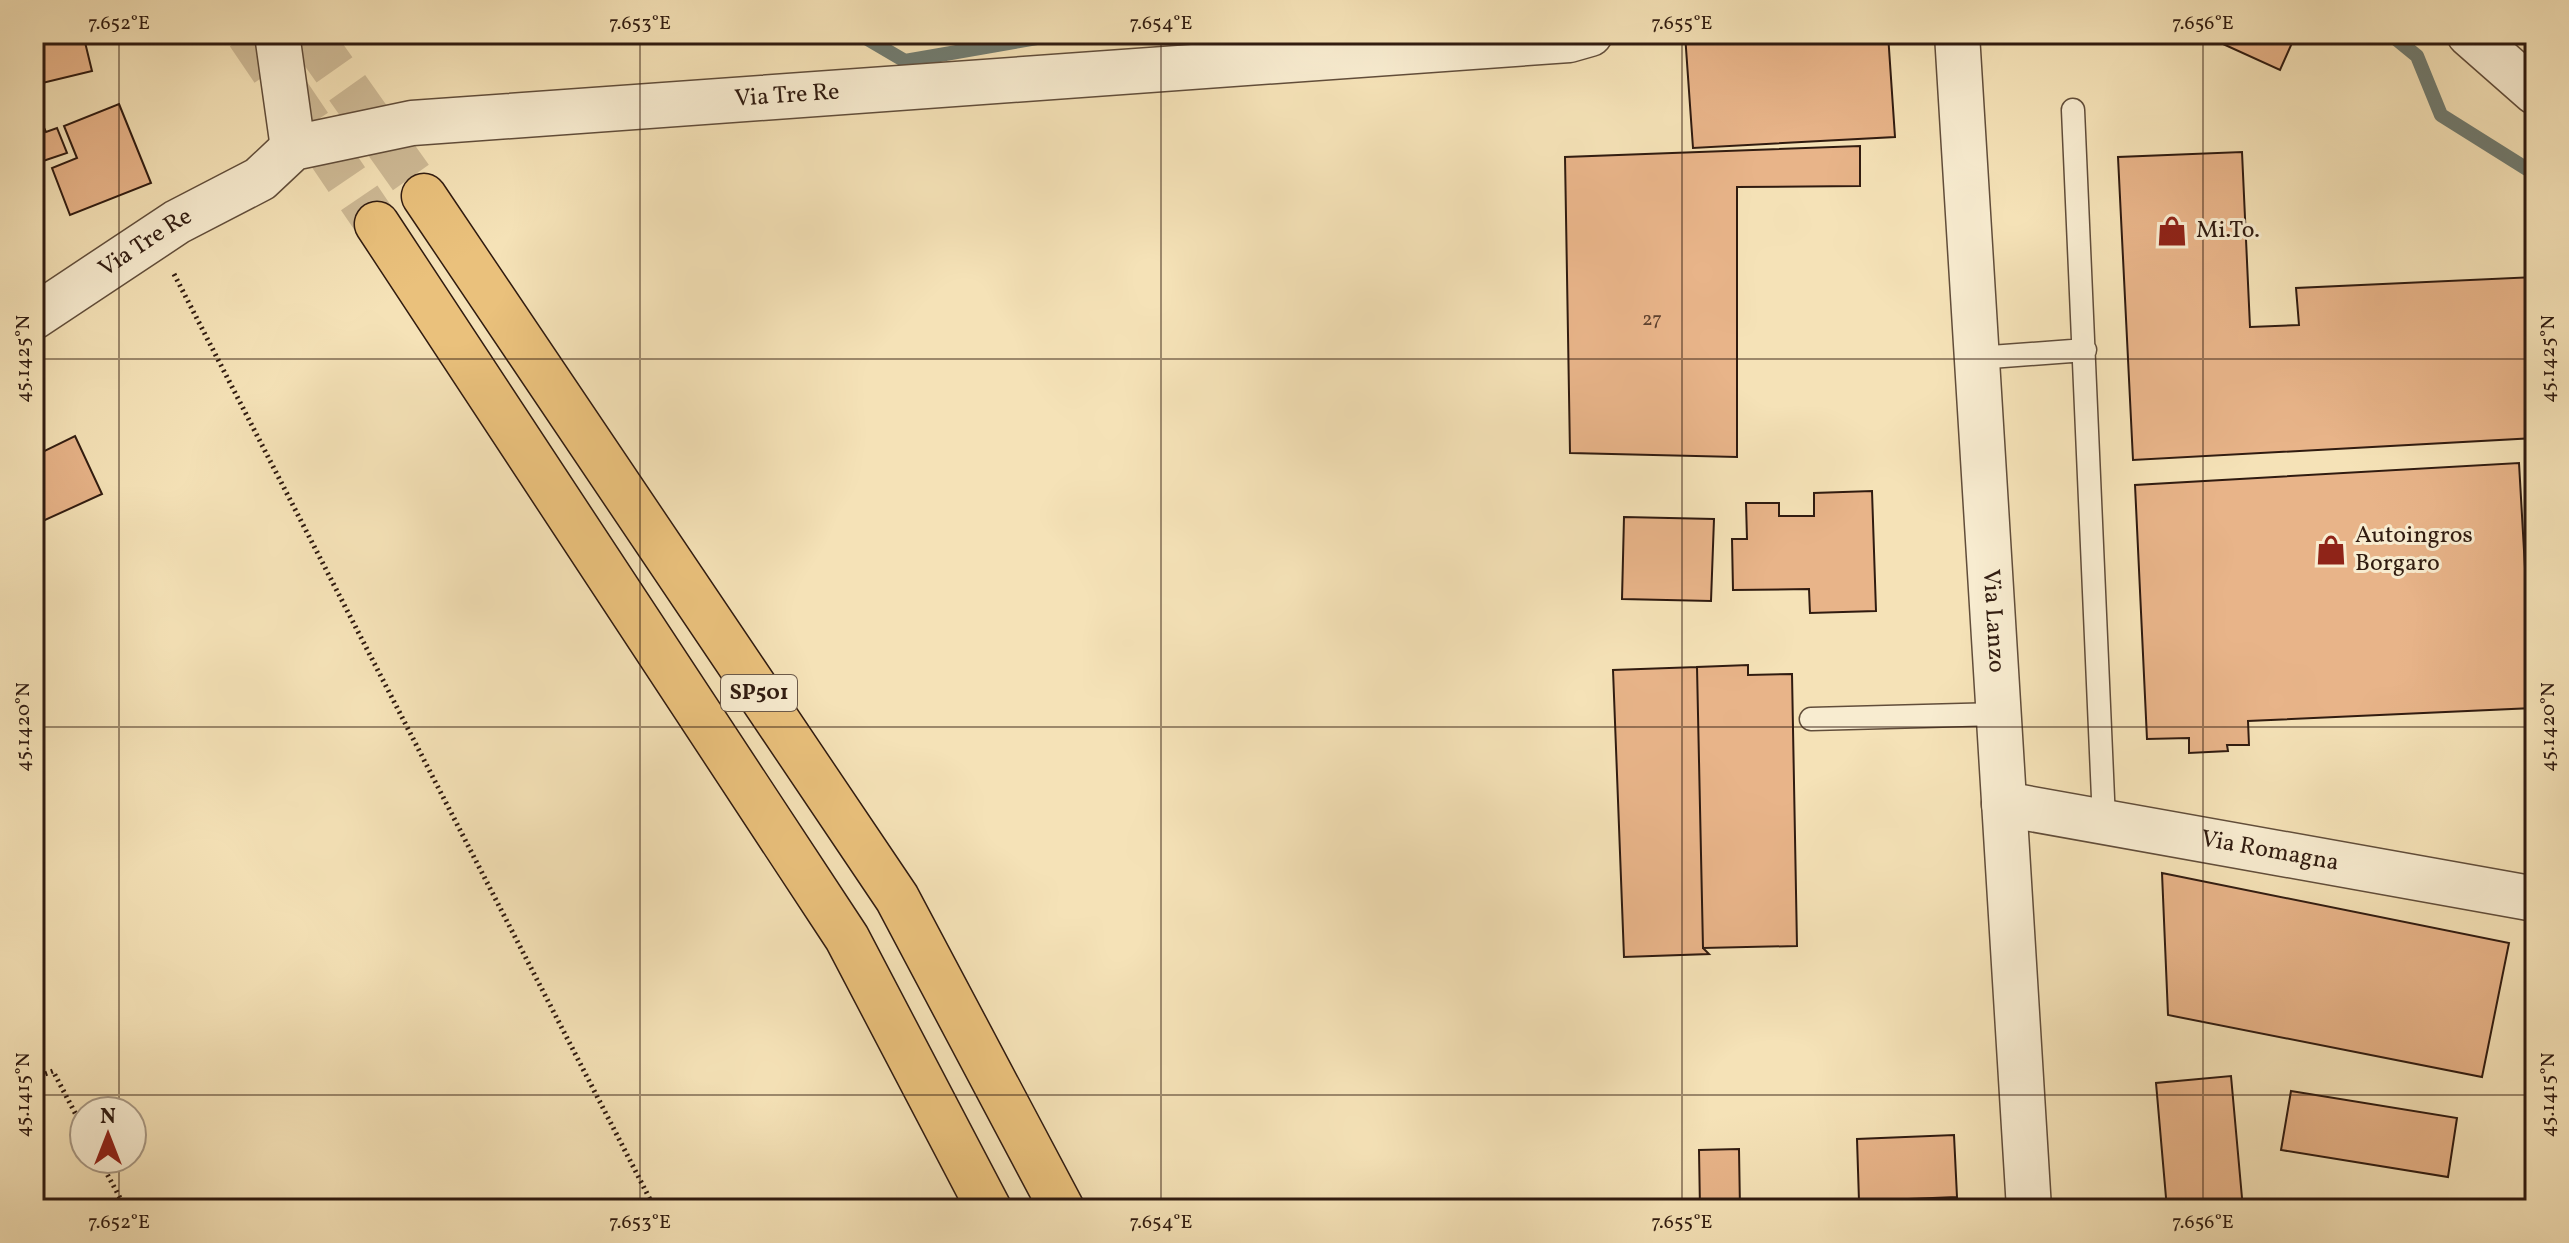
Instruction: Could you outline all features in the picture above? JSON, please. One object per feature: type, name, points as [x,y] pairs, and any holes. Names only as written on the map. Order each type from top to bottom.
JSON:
[{"type":"highway","name":"SP501","points":[[424,196],[897,898],[1062,1209]]},
{"type":"highway","name":"SP501","points":[[377,224],[847,938],[989,1209]]},
{"type":"street","points":[[277,34],[293,148]]},
{"type":"street","name":"Via Tre Re","points":[[34,317],[177,222],[260,179],[293,148],[412,123],[1569,40],[1590,34]]},
{"type":"street","name":"Via Lanzo","points":[[1957,34],[2029,1209]]},
{"type":"street","points":[[2469,34],[2535,92]]},
{"type":"street","name":"Via Romagna","points":[[2004,804],[2535,899]]},
{"type":"lane","points":[[2073,110],[2104,821]]},
{"type":"lane","points":[[1977,358],[2085,350]]},
{"type":"lane","points":[[1811,719],[1999,714]]},
{"type":"path","points":[[155,237],[655,1209]]},
{"type":"path","points":[[34,1078],[53,1071],[68,1100]]},
{"type":"path","points":[[108,1175],[126,1209]]},
{"type":"building","points":[[34,34],[83,34],[92,71],[34,85]]},
{"type":"building","points":[[1685,34],[1888,34],[1895,137],[1693,148]]},
{"type":"building","points":[[2201,34],[2296,34],[2280,70]]},
{"type":"building","points":[[119,104],[151,183],[70,215],[52,168],[77,158],[64,126]]},
{"type":"building","points":[[34,107],[46,132],[57,128],[67,153],[34,164]]},
{"type":"building","points":[[1860,146],[1860,186],[1737,187],[1737,457],[1570,453],[1565,157]]},
{"type":"building","points":[[2242,152],[2250,327],[2299,325],[2296,288],[2535,277],[2535,438],[2133,460],[2118,157]]},
{"type":"building","points":[[75,436],[102,494],[34,525],[34,456]]},
{"type":"building","name":"Autoingros Borgaro","points":[[2519,463],[2533,708],[2248,721],[2249,745],[2227,745],[2228,751],[2189,753],[2189,738],[2147,739],[2135,485]]},
{"type":"building","points":[[1872,491],[1876,611],[1810,613],[1809,589],[1733,590],[1732,539],[1747,539],[1746,503],[1779,503],[1779,516],[1814,516],[1814,493]]},
{"type":"building","points":[[1624,517],[1714,519],[1711,601],[1622,599]]},
{"type":"building","points":[[1748,665],[1748,675],[1792,674],[1797,946],[1703,948],[1697,667]]},
{"type":"building","points":[[1697,667],[1703,948],[1709,954],[1624,957],[1613,670]]},
{"type":"building","points":[[2162,873],[2509,943],[2482,1077],[2168,1015]]},
{"type":"building","points":[[2231,1076],[2243,1209],[2167,1209],[2156,1083]]},
{"type":"building","points":[[2291,1091],[2457,1118],[2448,1177],[2281,1150]]},
{"type":"building","points":[[1954,1135],[1957,1197],[1859,1201],[1857,1139]]},
{"type":"building","points":[[1739,1149],[1740,1209],[1700,1209],[1699,1150]]},
{"type":"waterway","points":[[859,34],[905,61],[1060,34]]},
{"type":"waterway","points":[[2390,34],[2417,56],[2441,115],[2535,174]]},
{"type":"tunnel","points":[[248,34],[377,224]]},
{"type":"tunnel","points":[[309,34],[424,196]]},
{"type":"place","name":"Mi.To.","points":[[2172,231]]},
{"type":"place","name":"Autoingros Borgaro","points":[[2331,550]]}]
